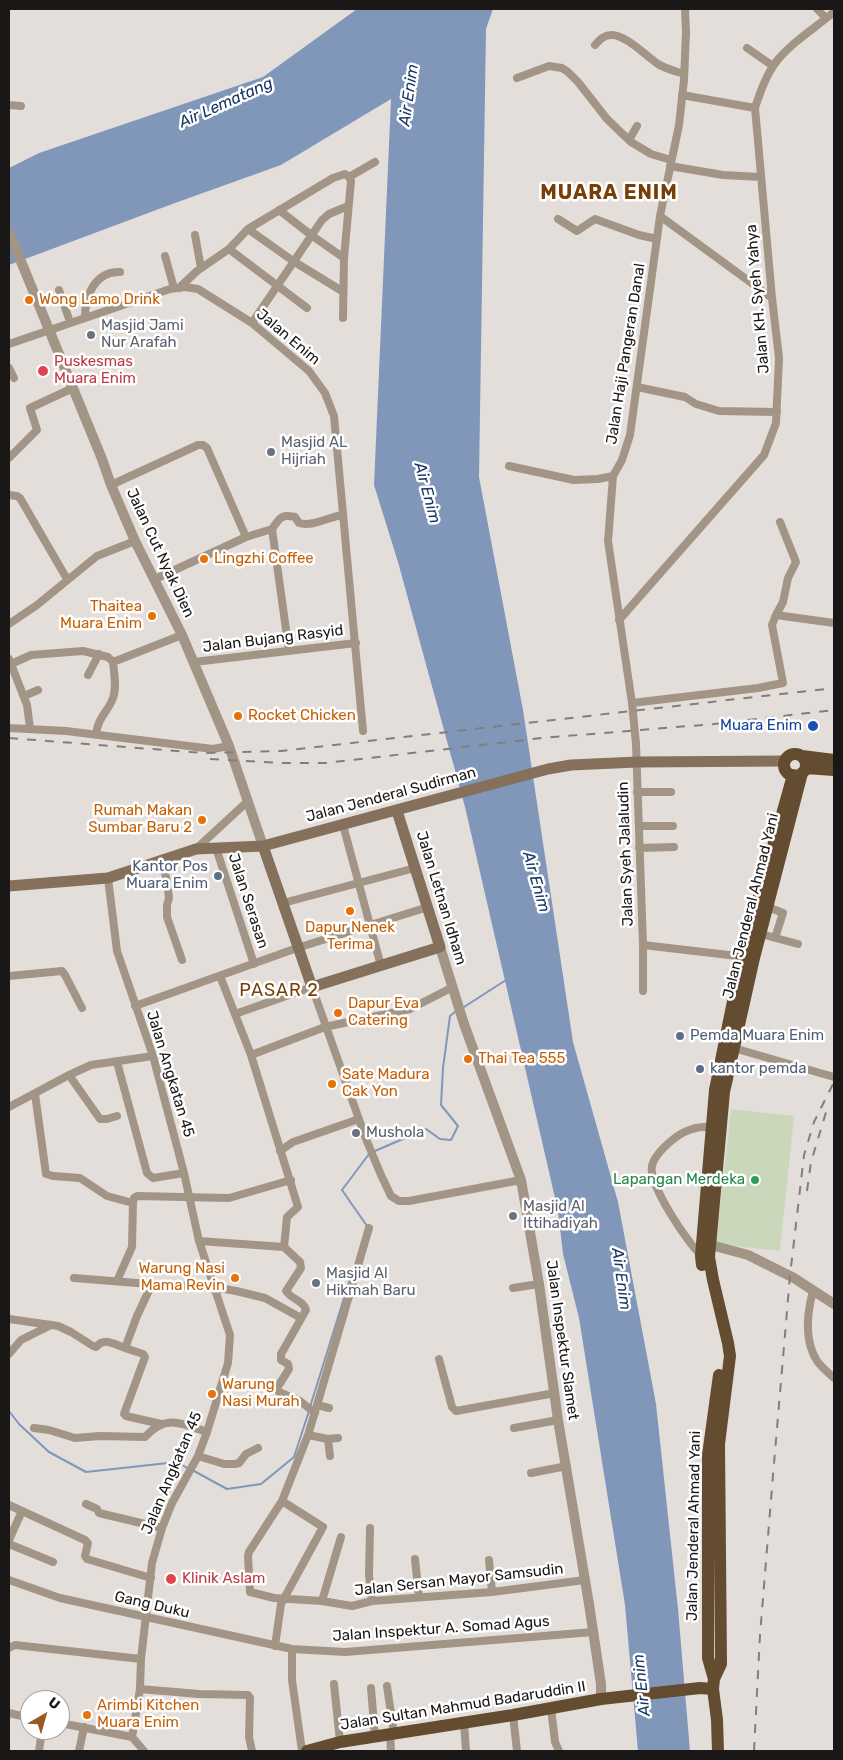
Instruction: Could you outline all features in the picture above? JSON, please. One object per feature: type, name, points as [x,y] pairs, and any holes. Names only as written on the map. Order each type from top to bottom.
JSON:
[{"type":"highway","points":[[801,768],[792,754],[785,762],[788,772],[834,760]]},
{"type":"highway","points":[[801,768],[834,770]]},
{"type":"highway","name":"Jalan Jenderal Ahmad Yani","points":[[748,957],[761,934],[801,768]]},
{"type":"highway","name":"Jalan Jenderal Ahmad Yani","points":[[714,1684],[708,1658],[708,1455],[721,1352],[704,1282],[716,1128],[715,1090],[729,1047],[748,957],[801,768]]},
{"type":"highway","points":[[707,1253],[730,1356],[719,1444],[721,1664],[714,1684],[718,1751]]},
{"type":"highway","name":"Jalan Sultan Mahmud Badaruddin II","points":[[308,1751],[347,1745],[375,1737],[601,1699],[700,1688],[714,1684]]},
{"type":"main road","name":"Jalan Jenderal Sudirman","points":[[9,886],[108,878],[196,849],[263,846],[548,769],[572,765],[637,762],[785,762]]},
{"type":"main road","name":"Jalan Letnan Idham","points":[[397,811],[440,947]]},
{"type":"main road","points":[[263,846],[312,988],[440,947]]},
{"type":"street","name":"Jalan Haji Pangeran Danal","points":[[637,762],[632,703],[608,541],[613,476],[628,447],[660,216],[679,125],[684,74],[685,9]]},
{"type":"street","points":[[817,9],[826,18]]},
{"type":"street","name":"Jalan KH. Syeh Yahya","points":[[619,620],[764,455],[774,431],[780,358],[772,298],[755,108],[761,89],[773,66],[789,49],[834,12]]},
{"type":"street","points":[[594,45],[602,37],[610,34],[619,36],[658,64],[672,71],[684,74]]},
{"type":"street","points":[[747,48],[773,66]]},
{"type":"street","points":[[517,78],[549,66],[562,68],[578,82],[607,119],[629,140],[651,154],[671,163],[723,175],[761,177]]},
{"type":"street","points":[[682,95],[755,108]]},
{"type":"street","points":[[9,105],[20,106]]},
{"type":"street","points":[[629,140],[637,126]]},
{"type":"street","points":[[349,177],[375,162]]},
{"type":"street","points":[[165,256],[177,288],[229,248],[248,229],[333,178],[345,174],[351,181],[342,291],[343,318]]},
{"type":"street","points":[[252,324],[322,220],[329,214],[348,206]]},
{"type":"street","points":[[279,210],[344,258]]},
{"type":"street","points":[[660,216],[772,298]]},
{"type":"street","points":[[558,218],[577,230],[595,219],[639,235],[657,239]]},
{"type":"street","points":[[248,229],[342,291]]},
{"type":"street","name":"Jalan Cut Nyak Dien","points":[[9,232],[111,485],[135,541],[182,634],[229,746],[263,846]]},
{"type":"street","points":[[195,235],[201,268]]},
{"type":"street","points":[[229,248],[307,308]]},
{"type":"street","points":[[85,317],[86,302],[95,282],[105,274],[120,272]]},
{"type":"street","name":"Jalan Enim","points":[[9,344],[85,317],[185,287],[198,289],[252,324],[309,371],[325,393],[334,416],[363,731]]},
{"type":"street","points":[[59,290],[70,322]]},
{"type":"street","points":[[9,368],[14,378]]},
{"type":"street","points":[[636,387],[685,397],[696,404],[719,411],[777,412]]},
{"type":"street","points":[[9,458],[37,430],[30,408],[73,388]]},
{"type":"street","points":[[111,485],[198,445],[203,445],[207,448],[246,537]]},
{"type":"street","points":[[510,466],[574,480],[613,476]]},
{"type":"street","points":[[9,494],[20,498],[67,579]]},
{"type":"street","points":[[155,579],[246,537],[272,529],[282,516],[295,517],[299,523],[306,525],[342,515]]},
{"type":"street","points":[[632,703],[718,694],[783,683],[772,626],[783,602],[788,578],[796,562],[780,522]]},
{"type":"street","points":[[272,529],[289,651]]},
{"type":"street","points":[[9,624],[37,605],[97,556],[135,541]]},
{"type":"street","points":[[776,615],[834,623]]},
{"type":"street","points":[[113,662],[182,634]]},
{"type":"street","name":"Jalan Bujang Rasyid","points":[[194,662],[356,643]]},
{"type":"street","points":[[30,728],[24,696],[10,661],[31,655],[83,651],[108,657],[113,662],[114,695],[98,721],[96,734]]},
{"type":"street","points":[[88,676],[99,654]]},
{"type":"street","points":[[24,696],[38,690]]},
{"type":"street","points":[[9,728],[96,734],[214,749],[229,746]]},
{"type":"street","name":"Jalan Syeh Jalaludin","points":[[637,762],[643,945],[642,992]]},
{"type":"street","points":[[637,792],[671,792]]},
{"type":"street","points":[[196,849],[248,801]]},
{"type":"street","points":[[343,825],[381,966]]},
{"type":"street","points":[[639,826],[673,826]]},
{"type":"street","points":[[639,848],[674,847]]},
{"type":"street","name":"Jalan Serasan","points":[[216,848],[254,964]]},
{"type":"street","points":[[162,860],[168,882],[167,917],[182,960]]},
{"type":"street","points":[[283,903],[416,868]]},
{"type":"street","name":"Jalan Angkatan 45","points":[[108,878],[117,951],[153,1056],[190,1198],[199,1241],[230,1335],[229,1354],[220,1392],[207,1432],[198,1456],[172,1503],[162,1528],[152,1563],[141,1659],[140,1689],[132,1736]]},
{"type":"street","points":[[135,1006],[297,948],[428,907]]},
{"type":"street","points":[[768,907],[783,913],[775,938]]},
{"type":"street","points":[[761,934],[798,944]]},
{"type":"street","name":"Jalan Syeh Jalaludin","points":[[643,945],[748,957]]},
{"type":"street","name":"Jalan Letnan Idham","points":[[440,947],[454,991]]},
{"type":"street","points":[[9,976],[62,971],[82,1008]]},
{"type":"street","points":[[220,976],[251,1055],[298,1207],[287,1217],[284,1247]]},
{"type":"street","points":[[235,1014],[312,988],[376,1164],[391,1196],[399,1201],[409,1201],[521,1180]]},
{"type":"street","points":[[251,1055],[325,1027],[410,1009],[454,991]]},
{"type":"street","name":"Jalan Inspektur Slamet","points":[[454,991],[464,1024],[521,1180],[585,1580],[601,1684],[601,1699]]},
{"type":"street","points":[[729,1047],[834,1077]]},
{"type":"street","points":[[10,1104],[34,1094],[90,1065],[153,1056]]},
{"type":"street","points":[[117,1062],[147,1173],[153,1178],[184,1174]]},
{"type":"street","points":[[69,1075],[100,1119],[117,1116]]},
{"type":"street","points":[[34,1094],[46,1174],[80,1178],[107,1196],[133,1203]]},
{"type":"street","points":[[280,1151],[293,1142],[359,1119]]},
{"type":"street","points":[[716,1128],[695,1127],[680,1134],[661,1150],[652,1167],[655,1182],[668,1210],[707,1253],[748,1255],[794,1278],[834,1304]]},
{"type":"street","points":[[116,1281],[132,1247],[134,1198],[140,1195],[228,1198],[291,1180]]},
{"type":"street","points":[[275,1646],[281,1604],[323,1526],[282,1501],[308,1435],[369,1228]]},
{"type":"street","points":[[199,1241],[284,1247],[300,1262],[301,1268],[286,1291],[306,1308],[281,1354],[280,1357],[288,1364],[289,1369],[277,1388],[279,1392],[315,1410],[329,1408]]},
{"type":"street","points":[[74,1278],[236,1290],[265,1298],[301,1318]]},
{"type":"street","points":[[125,1348],[152,1284]]},
{"type":"street","points":[[513,1288],[539,1284]]},
{"type":"street","points":[[813,1291],[808,1310],[808,1336],[818,1362],[834,1378]]},
{"type":"street","points":[[9,1319],[64,1328],[96,1347],[105,1341],[143,1354],[145,1357],[124,1414],[161,1424]]},
{"type":"street","points":[[9,1354],[21,1340],[51,1325]]},
{"type":"street","points":[[439,1359],[452,1407],[456,1411],[555,1393]]},
{"type":"street","points":[[514,1428],[558,1420]]},
{"type":"street","points":[[34,1428],[49,1430],[75,1438],[100,1436],[143,1438],[161,1424],[173,1421],[207,1432]]},
{"type":"street","points":[[308,1435],[328,1439],[338,1438]]},
{"type":"street","points":[[328,1439],[330,1456]]},
{"type":"street","points":[[198,1456],[224,1464],[235,1464],[239,1463],[246,1454],[258,1448]]},
{"type":"street","points":[[531,1473],[567,1466]]},
{"type":"street","name":"Jalan Sersan Mayor Samsudin","points":[[282,1501],[249,1552],[249,1590],[252,1593],[284,1599],[322,1601],[352,1606],[372,1601],[492,1592],[585,1580]]},
{"type":"street","points":[[86,1504],[99,1513],[162,1528]]},
{"type":"street","points":[[9,1505],[85,1540],[88,1543],[87,1559],[151,1578]]},
{"type":"street","points":[[22,1511],[9,1542],[53,1562]]},
{"type":"street","points":[[370,1528],[368,1575],[372,1601]]},
{"type":"street","points":[[322,1601],[341,1537]]},
{"type":"street","points":[[415,1559],[419,1597]]},
{"type":"street","points":[[489,1560],[492,1592]]},
{"type":"street","name":"Gang Duku","points":[[9,1580],[24,1587],[60,1598],[292,1649]]},
{"type":"street","name":"Jalan Inspektur A. Somad Agus","points":[[292,1649],[345,1652],[592,1632]]},
{"type":"street","points":[[9,1648],[15,1645],[141,1659]]},
{"type":"street","points":[[292,1649],[292,1680],[308,1751]]},
{"type":"street","points":[[334,1684],[347,1745]]},
{"type":"street","points":[[387,1686],[392,1734],[391,1751]]},
{"type":"street","points":[[370,1688],[375,1737]]},
{"type":"street","points":[[140,1689],[200,1694],[248,1695],[250,1698],[249,1737],[252,1751]]},
{"type":"street","points":[[551,1708],[555,1742],[559,1751]]},
{"type":"street","points":[[514,1715],[518,1751]]},
{"type":"street","points":[[464,1723],[466,1751]]},
{"type":"street","points":[[70,1725],[132,1736],[144,1751]]},
{"type":"street","points":[[79,1751],[84,1727]]},
{"type":"green space","name":"Lapangan Merdeka","points":[[731,1109],[794,1116],[780,1251],[716,1244]]},
{"type":"water","points":[[357,9],[493,9],[486,29],[479,477],[523,710],[573,1042],[618,1202],[656,1404],[678,1609],[690,1751],[638,1751],[625,1605],[579,1318],[563,1254],[558,1211],[465,807],[398,562],[374,485],[391,99],[281,165],[9,265],[9,168],[39,153],[263,77]]},
{"type":"waterway","points":[[464,1007],[506,980]]},
{"type":"waterway","points":[[375,1151],[426,1129],[440,1139],[451,1140],[458,1126],[441,1105],[443,1068],[450,1016],[455,1012]]},
{"type":"waterway","points":[[367,1226],[342,1190],[369,1154]]},
{"type":"waterway","points":[[310,1407],[354,1266]]},
{"type":"waterway","points":[[9,1411],[19,1424],[49,1452],[86,1472],[177,1462],[189,1469]]},
{"type":"waterway","points":[[194,1471],[227,1489],[261,1484],[294,1457],[309,1411]]},
{"type":"railway","points":[[9,738],[203,753],[281,751],[834,688]]},
{"type":"railway","points":[[210,759],[326,763],[542,738],[714,724],[834,710]]},
{"type":"railway","points":[[754,1751],[760,1635],[773,1475],[790,1276],[804,1155],[814,1122],[834,1082]]},
{"type":"railway","points":[[807,1191],[811,1162],[827,1109]]},
{"type":"place","name":"Wong Lamo Drink","points":[[29,300]]},
{"type":"place","name":"Masjid Jami Nur Arafah","points":[[91,335]]},
{"type":"place","name":"Puskesmas Muara Enim","points":[[43,371]]},
{"type":"place","name":"Masjid AL Hijriah","points":[[271,452]]},
{"type":"place","name":"Lingzhi Coffee","points":[[204,559]]},
{"type":"place","name":"Thaitea Muara Enim","points":[[152,616]]},
{"type":"place","name":"Rocket Chicken","points":[[238,716]]},
{"type":"place","name":"Muara Enim","points":[[813,726]]},
{"type":"place","name":"Rumah Makan Sumbar Baru 2","points":[[202,820]]},
{"type":"place","name":"Kantor Pos Muara Enim","points":[[218,876]]},
{"type":"place","name":"Dapur Nenek Terima","points":[[350,911]]},
{"type":"place","name":"Dapur Eva Catering","points":[[338,1013]]},
{"type":"place","name":"Pemda Muara Enim","points":[[680,1036]]},
{"type":"place","name":"Thai Tea 555","points":[[468,1059]]},
{"type":"place","name":"kantor pemda","points":[[700,1069]]},
{"type":"place","name":"Sate Madura Cak Yon","points":[[332,1084]]},
{"type":"place","name":"Mushola","points":[[356,1133]]},
{"type":"place","name":"Lapangan Merdeka","points":[[755,1180]]},
{"type":"place","name":"Masjid Al Ittihadiyah","points":[[513,1216]]},
{"type":"place","name":"Warung Nasi Mama Revin","points":[[235,1278]]},
{"type":"place","name":"Masjid Al Hikmah Baru","points":[[316,1283]]},
{"type":"place","name":"Warung Nasi Murah","points":[[212,1394]]},
{"type":"place","name":"Klinik Aslam","points":[[171,1579]]},
{"type":"place","name":"Arimbi Kitchen Muara Enim","points":[[87,1715]]},
{"type":"district","name":"MUARA ENIM","points":[[609,193]]},
{"type":"district","name":"PASAR 2","points":[[279,991]]},
{"type":"water label","name":"Air Enim","points":[[409,95]]},
{"type":"water label","name":"Air Lematang","points":[[226,103]]},
{"type":"water label","name":"Air Enim","points":[[427,493]]},
{"type":"water label","name":"Air Enim","points":[[536,882]]},
{"type":"water label","name":"Air Enim","points":[[621,1279]]},
{"type":"water label","name":"Air Enim","points":[[642,1685]]}]
